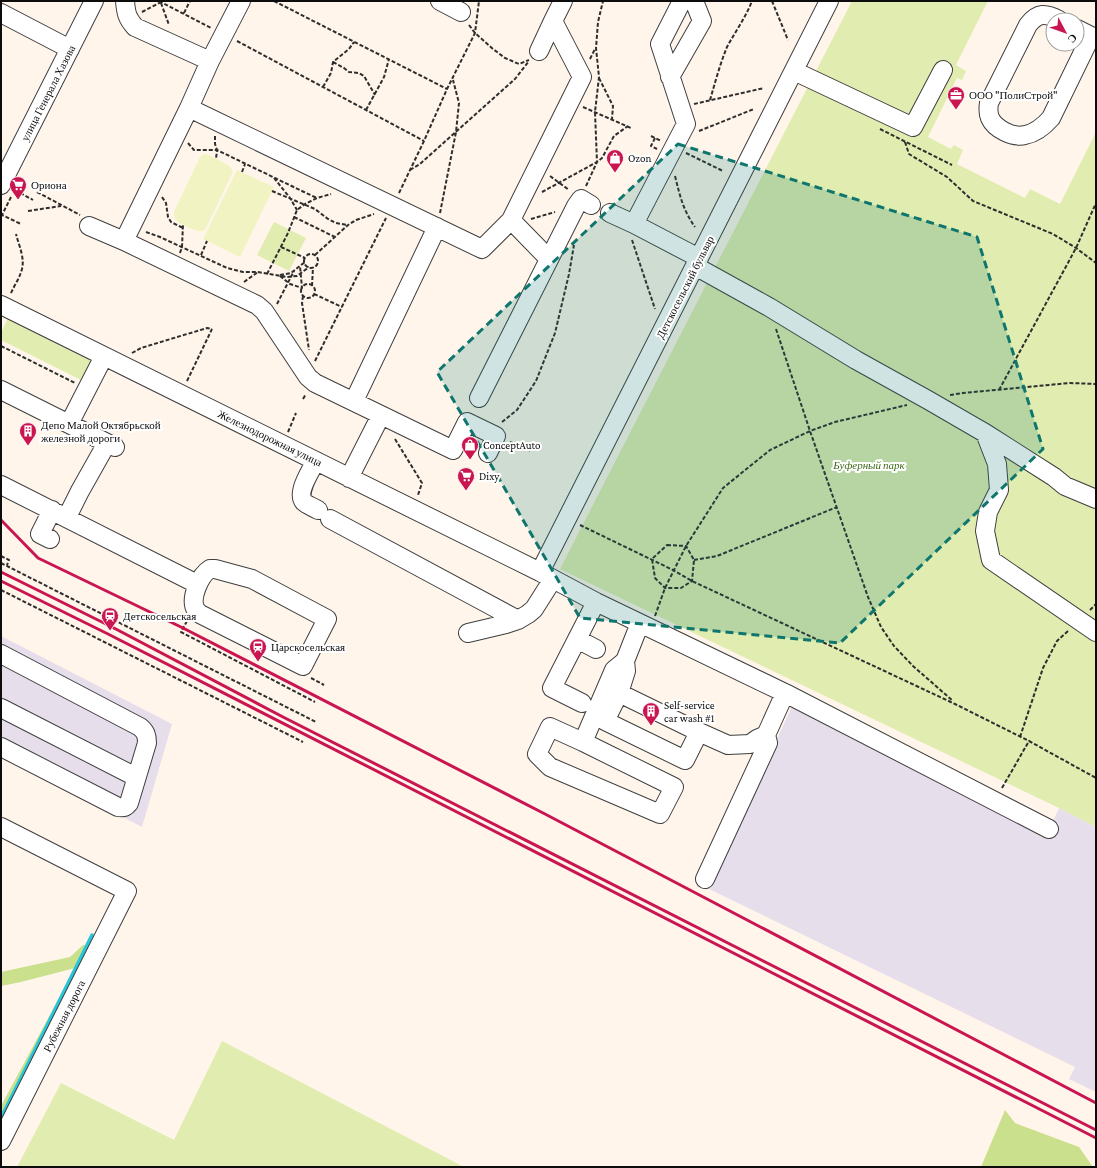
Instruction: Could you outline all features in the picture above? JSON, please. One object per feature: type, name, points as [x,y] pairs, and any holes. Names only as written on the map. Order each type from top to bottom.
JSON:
[{"type":"street","name":"улица Генерала Хазова","points":[[9,190],[70,48],[94,1]]},
{"type":"street","points":[[125,1],[129,20],[135,27],[210,61]]},
{"type":"street","points":[[127,234],[189,108],[210,61],[241,1]]},
{"type":"street","points":[[440,1],[461,12]]},
{"type":"street","points":[[539,51],[563,1]]},
{"type":"street","points":[[631,223],[686,124],[660,44],[682,1]]},
{"type":"street","points":[[670,77],[702,20],[694,1]]},
{"type":"street","name":"Детскосельский бульвар","points":[[468,633],[518,620],[534,609],[567,519],[829,1]]},
{"type":"street","points":[[1,13],[70,48]]},
{"type":"street","points":[[1045,15],[1038,15],[1032,19],[1028,25],[989,103],[988,112],[990,120],[996,127],[1014,135],[1024,135],[1043,127],[1051,118],[1080,52]]},
{"type":"street","points":[[189,108],[482,249],[512,222],[537,167],[582,77],[554,20]]},
{"type":"street","points":[[794,70],[913,127],[943,70]]},
{"type":"street","points":[[479,398],[549,259],[583,203]]},
{"type":"street","points":[[610,213],[631,223],[697,262],[856,360],[985,433],[1054,477],[1065,486],[1096,499]]},
{"type":"street","points":[[512,222],[549,259]]},
{"type":"street","points":[[89,226],[127,234],[174,265],[257,305],[264,311],[308,376],[315,383],[452,450],[467,422],[493,434],[488,452]]},
{"type":"street","points":[[354,401],[437,227]]},
{"type":"street","name":"Железнодорожная улица","points":[[5,301],[104,356],[596,602],[785,693],[1049,829]]},
{"type":"street","points":[[69,424],[104,356]]},
{"type":"street","points":[[1,390],[111,445],[98,459],[80,490],[40,534],[50,539]]},
{"type":"street","points":[[349,478],[381,415]]},
{"type":"street","points":[[985,433],[997,464],[998,490],[988,512],[985,531],[991,560],[1096,632]]},
{"type":"street","points":[[316,461],[303,486],[301,494],[302,500],[308,505],[518,620]]},
{"type":"street","points":[[1,484],[197,584]]},
{"type":"street","points":[[215,569],[252,579],[327,619],[303,666],[200,614],[195,609],[194,601],[197,584],[206,571],[215,569]]},
{"type":"street","points":[[582,703],[552,688],[596,602]]},
{"type":"street","points":[[583,742],[614,670],[625,661],[645,626]]},
{"type":"street","points":[[577,639],[596,649]]},
{"type":"street","points":[[1,654],[140,727],[145,732],[147,737],[147,743],[129,802],[126,807],[122,808],[1,747]]},
{"type":"street","points":[[625,661],[626,671],[619,693],[605,721],[685,760],[700,732]]},
{"type":"street","points":[[619,693],[728,745],[750,744],[756,739],[766,735]]},
{"type":"street","points":[[705,879],[768,743],[766,735],[785,693]]},
{"type":"street","points":[[1,708],[136,777]]},
{"type":"street","points":[[550,727],[583,742],[674,787],[660,814],[550,767],[537,754],[550,727]]},
{"type":"street","name":"Рубежная дорога","points":[[1,827],[127,891],[1,1141]]},
{"type":"path","points":[[160,1],[176,45]]},
{"type":"path","points":[[160,1],[225,34],[424,141]]},
{"type":"path","points":[[184,14],[190,1]]},
{"type":"path","points":[[274,1],[448,88]]},
{"type":"path","points":[[308,376],[410,171],[452,79],[475,33],[479,1]]},
{"type":"path","points":[[583,203],[597,162],[595,112],[599,77],[596,48],[598,22],[603,1]]},
{"type":"path","points":[[710,100],[726,49],[740,23],[748,12],[752,1]]},
{"type":"path","points":[[772,1],[788,40]]},
{"type":"path","points":[[410,171],[420,164],[515,79],[530,60],[519,64],[505,58],[475,33],[461,12]]},
{"type":"path","points":[[323,87],[331,73],[333,62],[349,49],[354,41]]},
{"type":"path","points":[[366,110],[384,77],[389,59]]},
{"type":"path","points":[[333,62],[349,72],[359,73],[364,76],[375,95]]},
{"type":"path","points":[[599,77],[613,106],[612,119]]},
{"type":"path","points":[[437,227],[456,132],[459,103],[452,79]]},
{"type":"path","points":[[680,108],[764,88]]},
{"type":"path","points":[[570,101],[631,128]]},
{"type":"path","points":[[699,131],[754,109]]},
{"type":"path","points":[[214,120],[215,144],[218,150],[216,159]]},
{"type":"path","points":[[538,194],[597,162],[602,158],[614,136],[628,126]]},
{"type":"path","points":[[906,142],[909,154],[947,177],[973,201],[1053,234],[1076,248],[1096,263]]},
{"type":"path","points":[[188,143],[194,150],[218,150],[317,198]]},
{"type":"path","points":[[672,151],[723,171]]},
{"type":"path","points":[[672,151],[682,202],[688,217],[695,227]]},
{"type":"path","points":[[242,172],[246,163]]},
{"type":"path","points":[[537,167],[583,203]]},
{"type":"path","points":[[272,176],[290,198],[297,210]]},
{"type":"path","points":[[150,188],[160,195],[166,203],[168,217],[171,222],[183,228]]},
{"type":"path","points":[[21,224],[2,215],[9,190],[33,200]]},
{"type":"path","points":[[272,191],[315,208],[328,219],[336,223],[348,225]]},
{"type":"path","points":[[267,274],[281,247],[297,210],[317,198],[337,193]]},
{"type":"path","points":[[512,222],[583,203]]},
{"type":"path","points":[[999,390],[1076,248],[1096,203]]},
{"type":"path","points":[[28,211],[62,206]]},
{"type":"path","points":[[315,256],[348,225],[356,220],[392,206]]},
{"type":"path","points":[[294,217],[335,237]]},
{"type":"path","points":[[631,223],[630,233],[655,309]]},
{"type":"path","points":[[174,265],[182,247],[183,224]]},
{"type":"path","points":[[5,301],[21,272],[23,264],[16,234]]},
{"type":"path","points":[[127,234],[160,237],[228,268],[243,272],[258,272],[287,277],[297,276],[309,267],[313,267]]},
{"type":"path","points":[[531,451],[493,434],[517,410],[536,381],[555,333],[569,274],[575,239]]},
{"type":"path","points":[[201,255],[207,241]]},
{"type":"path","points":[[281,247],[305,258]]},
{"type":"path","points":[[305,258],[310,254],[315,256]]},
{"type":"path","points":[[314,294],[312,286],[313,267],[317,262],[317,258],[315,256]]},
{"type":"path","points":[[305,258],[305,262],[309,267]]},
{"type":"path","points":[[279,276],[291,273],[305,262]]},
{"type":"path","points":[[300,266],[301,292],[303,296],[302,303],[309,354]]},
{"type":"path","points":[[269,319],[294,271]]},
{"type":"path","points":[[279,276],[288,283],[302,288],[305,285],[312,286]]},
{"type":"path","points":[[314,294],[342,307]]},
{"type":"path","points":[[303,296],[309,298],[314,294]]},
{"type":"path","points":[[128,355],[141,348],[207,328],[213,328],[186,383]]},
{"type":"path","points":[[776,329],[868,597],[881,627],[894,646],[913,666],[955,704]]},
{"type":"path","points":[[1,346],[77,383]]},
{"type":"path","points":[[645,626],[686,546],[723,488],[770,450],[810,431],[835,422],[928,400],[963,393],[1070,383],[1096,384]]},
{"type":"path","points":[[287,432],[296,413]]},
{"type":"path","points":[[393,435],[422,482],[418,496]]},
{"type":"path","points":[[694,560],[717,556],[837,507]]},
{"type":"path","points":[[567,519],[674,570],[692,582],[955,704],[1020,736],[1096,778]]},
{"type":"path","points":[[652,559],[667,545],[686,546]]},
{"type":"path","points":[[686,546],[694,560],[692,582]]},
{"type":"path","points":[[1,556],[9,560],[6,566]]},
{"type":"path","points":[[652,559],[654,578],[665,588],[682,588],[692,582]]},
{"type":"path","points":[[1,563],[316,722]]},
{"type":"path","points":[[1,590],[303,742]]},
{"type":"path","points":[[189,616],[181,632],[315,702]]},
{"type":"path","points":[[1020,736],[1043,668],[1056,641],[1079,621]]},
{"type":"path","points":[[994,801],[1029,741]]},
{"type":"highlighted area","points":[[678,144],[977,237],[1043,449],[840,643],[580,618],[437,372]]},
{"type":"shaded area","points":[[1,636],[172,724],[142,827],[1,753]]},
{"type":"shaded area","points":[[794,702],[1046,836],[1059,808],[1096,827],[1096,1092],[1069,1079],[1075,1067],[707,888]]},
{"type":"green space","name":"Буферный парк","points":[[852,1],[988,1],[956,65],[966,71],[962,80],[957,78],[928,137],[951,149],[954,145],[963,150],[957,164],[1025,198],[1030,189],[1060,204],[1096,132],[1096,827],[560,569]]},
{"type":"green space","points":[[205,154],[230,166],[233,172],[206,228],[204,231],[198,231],[179,223],[175,219],[174,212],[199,159]]},
{"type":"green space","points":[[237,170],[274,187],[240,257],[203,239]]},
{"type":"green space","points":[[274,222],[306,238],[289,271],[257,255]]},
{"type":"green space","points":[[10,314],[96,357],[83,381],[1,340],[1,333]]},
{"type":"green space","points":[[83,945],[94,946],[1,1128],[1,1106],[75,968],[1,986],[1,972],[70,957]]},
{"type":"green space","points":[[222,1041],[464,1167],[17,1167],[61,1083],[174,1140]]},
{"type":"green space","points":[[1005,1110],[1015,1123],[1079,1147],[1093,1167],[981,1167]]},
{"type":"waterway","points":[[1,1118],[92,935]]},
{"type":"railway","points":[[1,520],[38,558],[183,628],[545,814],[1096,1103]]},
{"type":"railway","points":[[1,572],[112,627],[283,717],[1096,1130]]},
{"type":"railway","points":[[1,581],[108,634],[1096,1138]]},
{"type":"place","name":"ООО \"ПолиСтрой\"","points":[[956,110]]},
{"type":"place","name":"Ozon","points":[[615,173]]},
{"type":"place","name":"Ориона","points":[[18,200]]},
{"type":"place","name":"Депо Малой Октябрьской железной дороги","points":[[28,446]]},
{"type":"place","name":"ConceptAuto","points":[[470,460]]},
{"type":"place","name":"Dixy","points":[[466,491]]},
{"type":"place","name":"Детскосельская","points":[[110,631]]},
{"type":"place","name":"Царскосельская","points":[[258,662]]},
{"type":"place","name":"Self-service car wash #1","points":[[651,726]]}]
